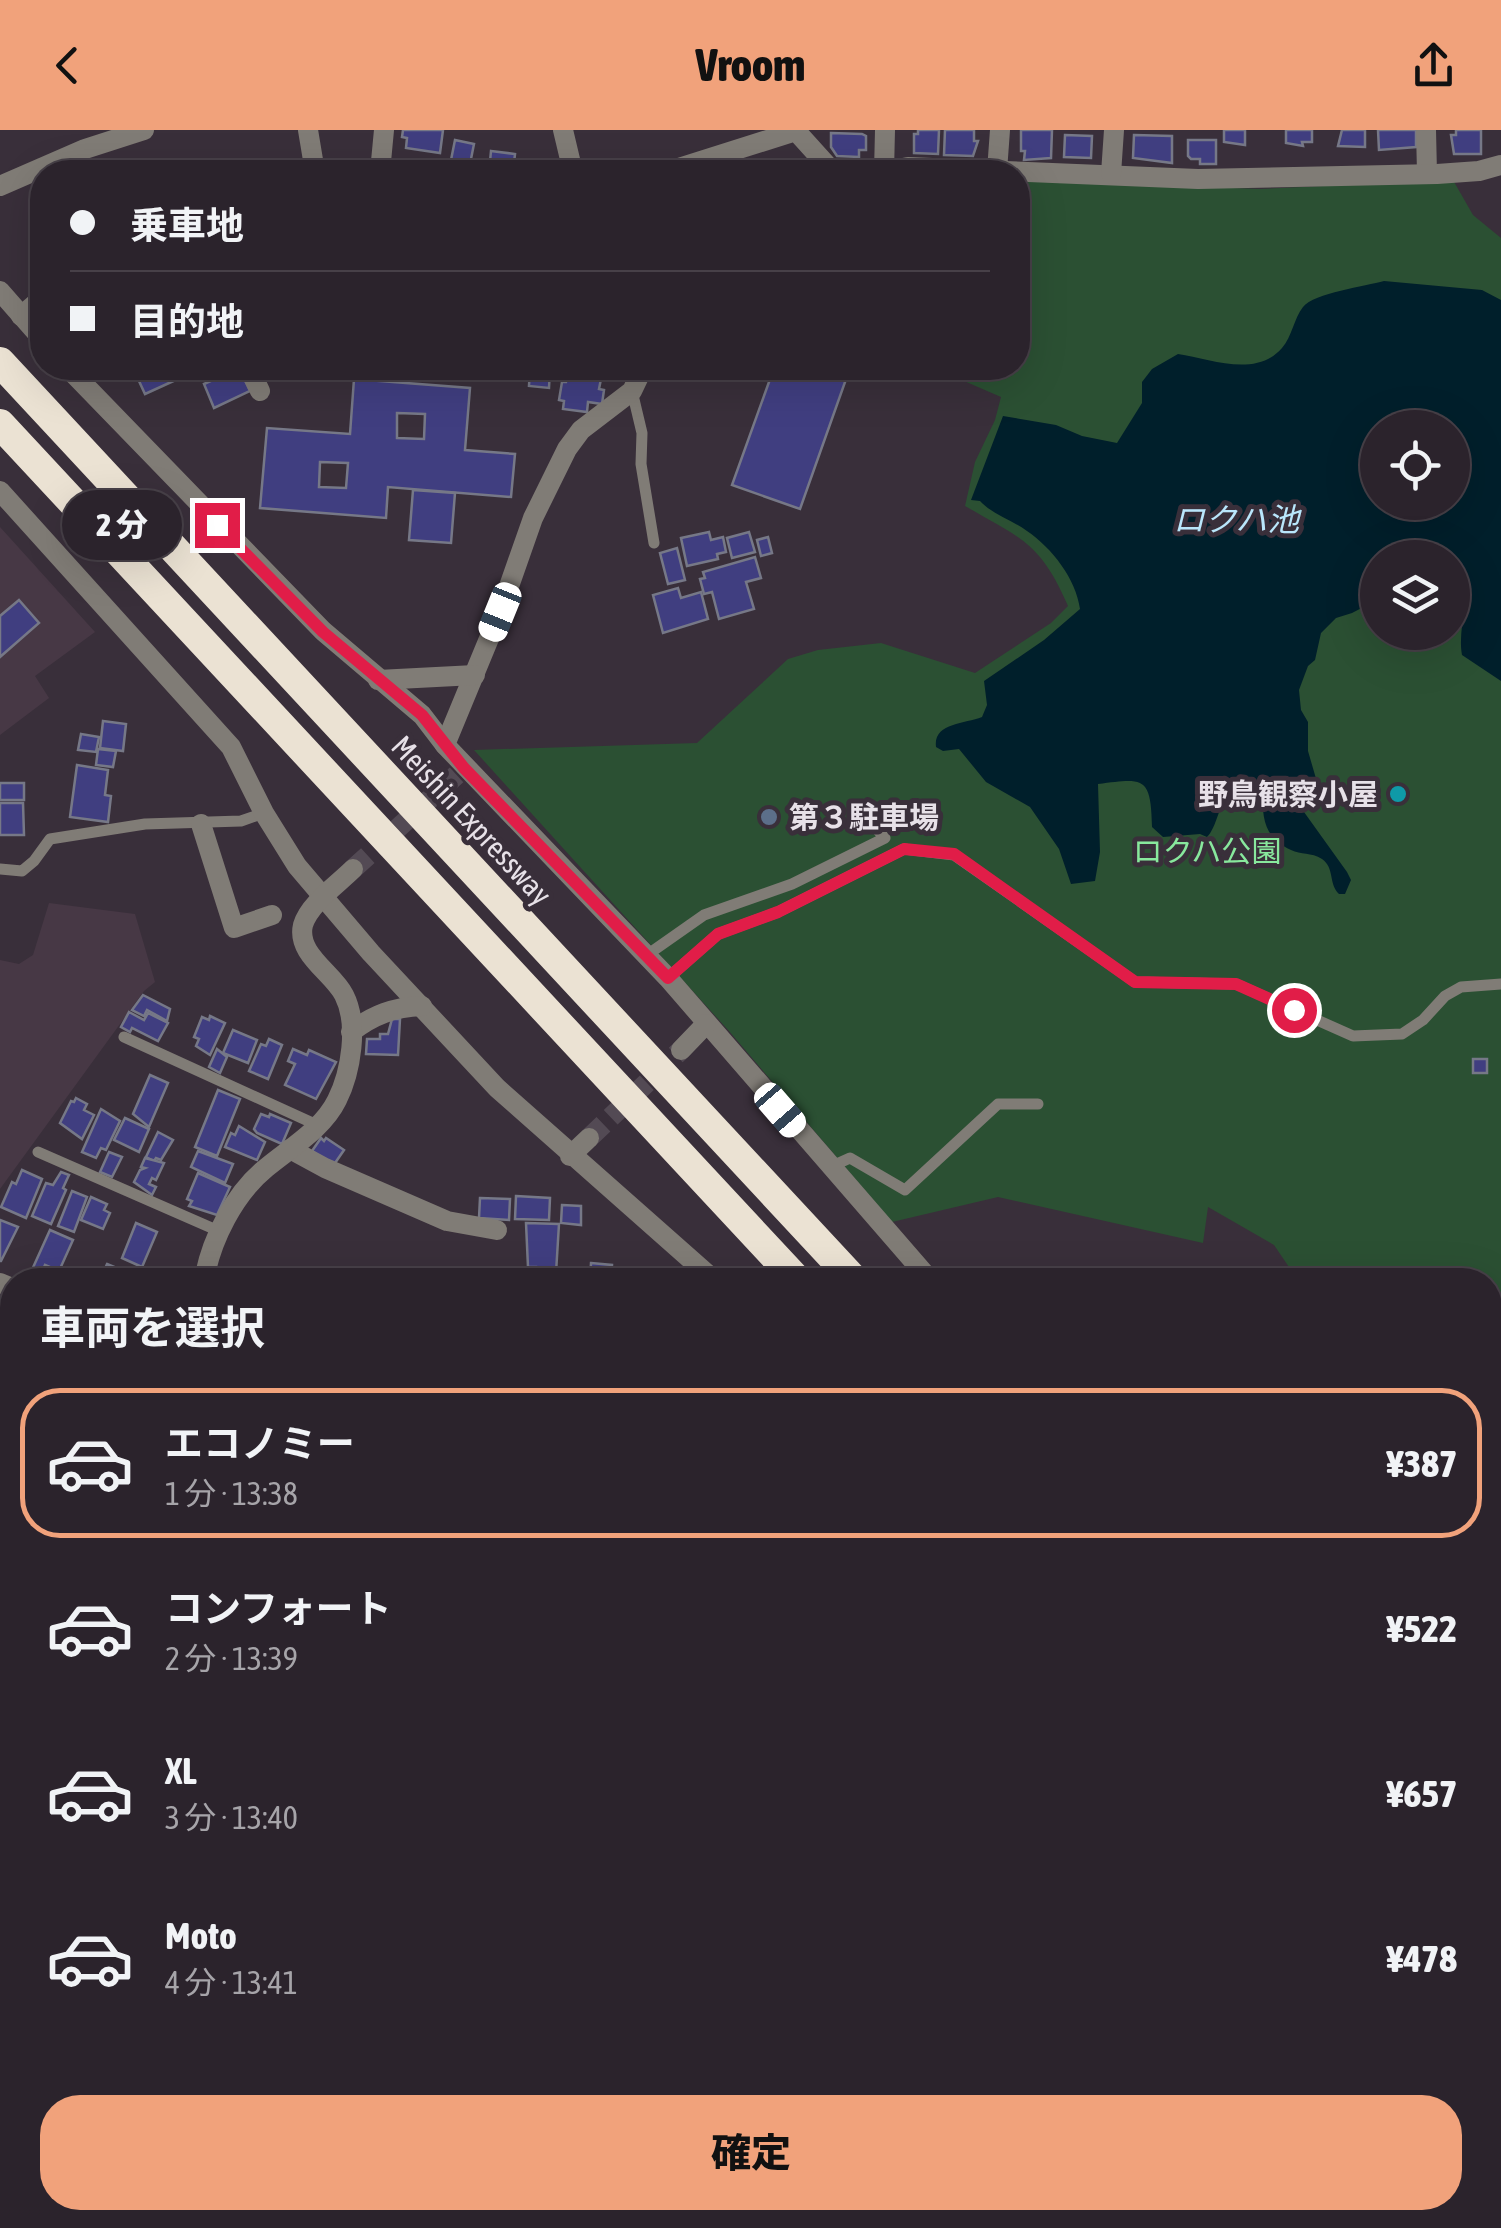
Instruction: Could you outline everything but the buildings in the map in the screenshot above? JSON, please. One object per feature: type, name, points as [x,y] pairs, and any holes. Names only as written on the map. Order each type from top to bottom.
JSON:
[{"type":"highway","name":"Meishin Expressway","points":[[0,362],[843,1268]]},
{"type":"highway","points":[[0,424],[786,1268]]},
{"type":"street","points":[[46,160],[82,140],[144,130]]},
{"type":"street","points":[[308,130],[313,160]]},
{"type":"street","points":[[381,160],[384,130]]},
{"type":"street","points":[[563,130],[570,160]]},
{"type":"street","points":[[884,160],[885,130]]},
{"type":"street","points":[[998,160],[1000,130]]},
{"type":"street","points":[[1111,174],[1114,130]]},
{"type":"street","points":[[1426,130],[1427,173]]},
{"type":"street","points":[[704,160],[796,131],[822,160]]},
{"type":"street","points":[[1030,172],[1198,179],[1427,173],[1501,165]]},
{"type":"street","points":[[0,186],[30,169]]},
{"type":"street","points":[[0,290],[30,325]]},
{"type":"street","points":[[22,316],[30,309]]},
{"type":"street","points":[[80,380],[323,632],[422,715],[445,746],[668,978],[919,1268]]},
{"type":"street","points":[[255,380],[260,391]]},
{"type":"street","points":[[445,746],[534,518],[567,449],[580,430],[632,391],[638,380]]},
{"type":"street","points":[[0,491],[231,746],[264,813],[297,866],[422,1006],[497,1088],[700,1268]]},
{"type":"street","points":[[378,680],[475,675]]},
{"type":"street","points":[[201,824],[234,928],[272,915]]},
{"type":"street","points":[[208,1268],[234,1204],[245,1188],[317,1125],[337,1101],[346,1074],[351,1016],[343,993],[308,952],[302,937],[308,915],[354,869]]},
{"type":"street","points":[[351,1032],[387,1011],[422,1006]]},
{"type":"street","points":[[681,1050],[706,1024]]},
{"type":"street","points":[[570,1156],[589,1138]]},
{"type":"street","points":[[290,1149],[447,1221],[497,1230]]},
{"type":"lane","points":[[632,391],[642,433],[641,464],[654,543]]},
{"type":"lane","points":[[0,869],[22,871],[34,862],[50,839],[145,824],[241,821],[264,813]]},
{"type":"lane","points":[[647,955],[704,916],[792,884],[885,838],[868,820]]},
{"type":"lane","points":[[668,978],[718,934],[778,912],[904,849],[954,854],[1135,982],[1236,984],[1353,1036],[1402,1034],[1423,1020],[1444,996],[1461,987],[1501,984]]},
{"type":"lane","points":[[124,1037],[317,1125]]},
{"type":"lane","points":[[830,1167],[850,1158],[904,1190],[998,1104],[1038,1104]]},
{"type":"lane","points":[[38,1152],[222,1232]]},
{"type":"shaded area","points":[[0,527],[95,632],[35,676],[49,698],[0,735]]},
{"type":"shaded area","points":[[49,903],[135,914],[155,982],[144,991],[0,1189],[0,960],[19,964],[33,955]]},
{"type":"green space","name":"ロクハ公園","points":[[1030,180],[1260,189],[1453,180],[1473,215],[1501,238],[1501,1268],[1290,1268],[1274,1245],[1208,1207],[1203,1243],[998,1197],[892,1222],[729,1031],[474,750],[697,743],[788,659],[818,650],[881,643],[975,673],[1051,623],[1068,606],[1048,568],[1027,544],[965,506],[975,462],[1001,397],[962,380],[1030,380]]},
{"type":"water","name":"ロクハ池","points":[[1384,281],[1482,290],[1501,300],[1501,681],[1462,655],[1462,650],[1470,650],[1470,540],[1360,540],[1360,609],[1336,618],[1321,633],[1315,660],[1308,666],[1299,690],[1317,782],[1304,800],[1304,812],[1351,880],[1345,894],[1336,890],[1329,867],[1322,859],[1291,850],[1270,833],[1264,818],[1262,790],[1229,787],[1207,837],[1163,837],[1152,827],[1147,789],[1126,781],[1098,784],[1100,852],[1095,881],[1071,884],[1059,849],[1030,807],[986,782],[959,749],[943,751],[936,747],[936,739],[944,729],[982,717],[987,705],[984,681],[1044,640],[1080,609],[1068,576],[1045,546],[980,501],[971,500],[1003,416],[1056,425],[1082,436],[1117,443],[1142,403],[1142,382],[1152,369],[1178,354],[1232,364],[1271,357],[1282,348],[1303,307],[1329,294]]},
{"type":"tunnel","points":[[353,869],[464,768]]},
{"type":"tunnel","points":[[589,1138],[681,1050]]},
{"type":"place","name":"野鳥観察小屋","points":[[1398,794]]},
{"type":"place","name":"第３駐車場","points":[[769,817]]},
{"type":"route","points":[[217,525],[323,632],[422,715],[464,768],[668,978],[718,934],[778,912],[904,849],[954,854],[1135,982],[1236,984],[1294,1010]]}]
